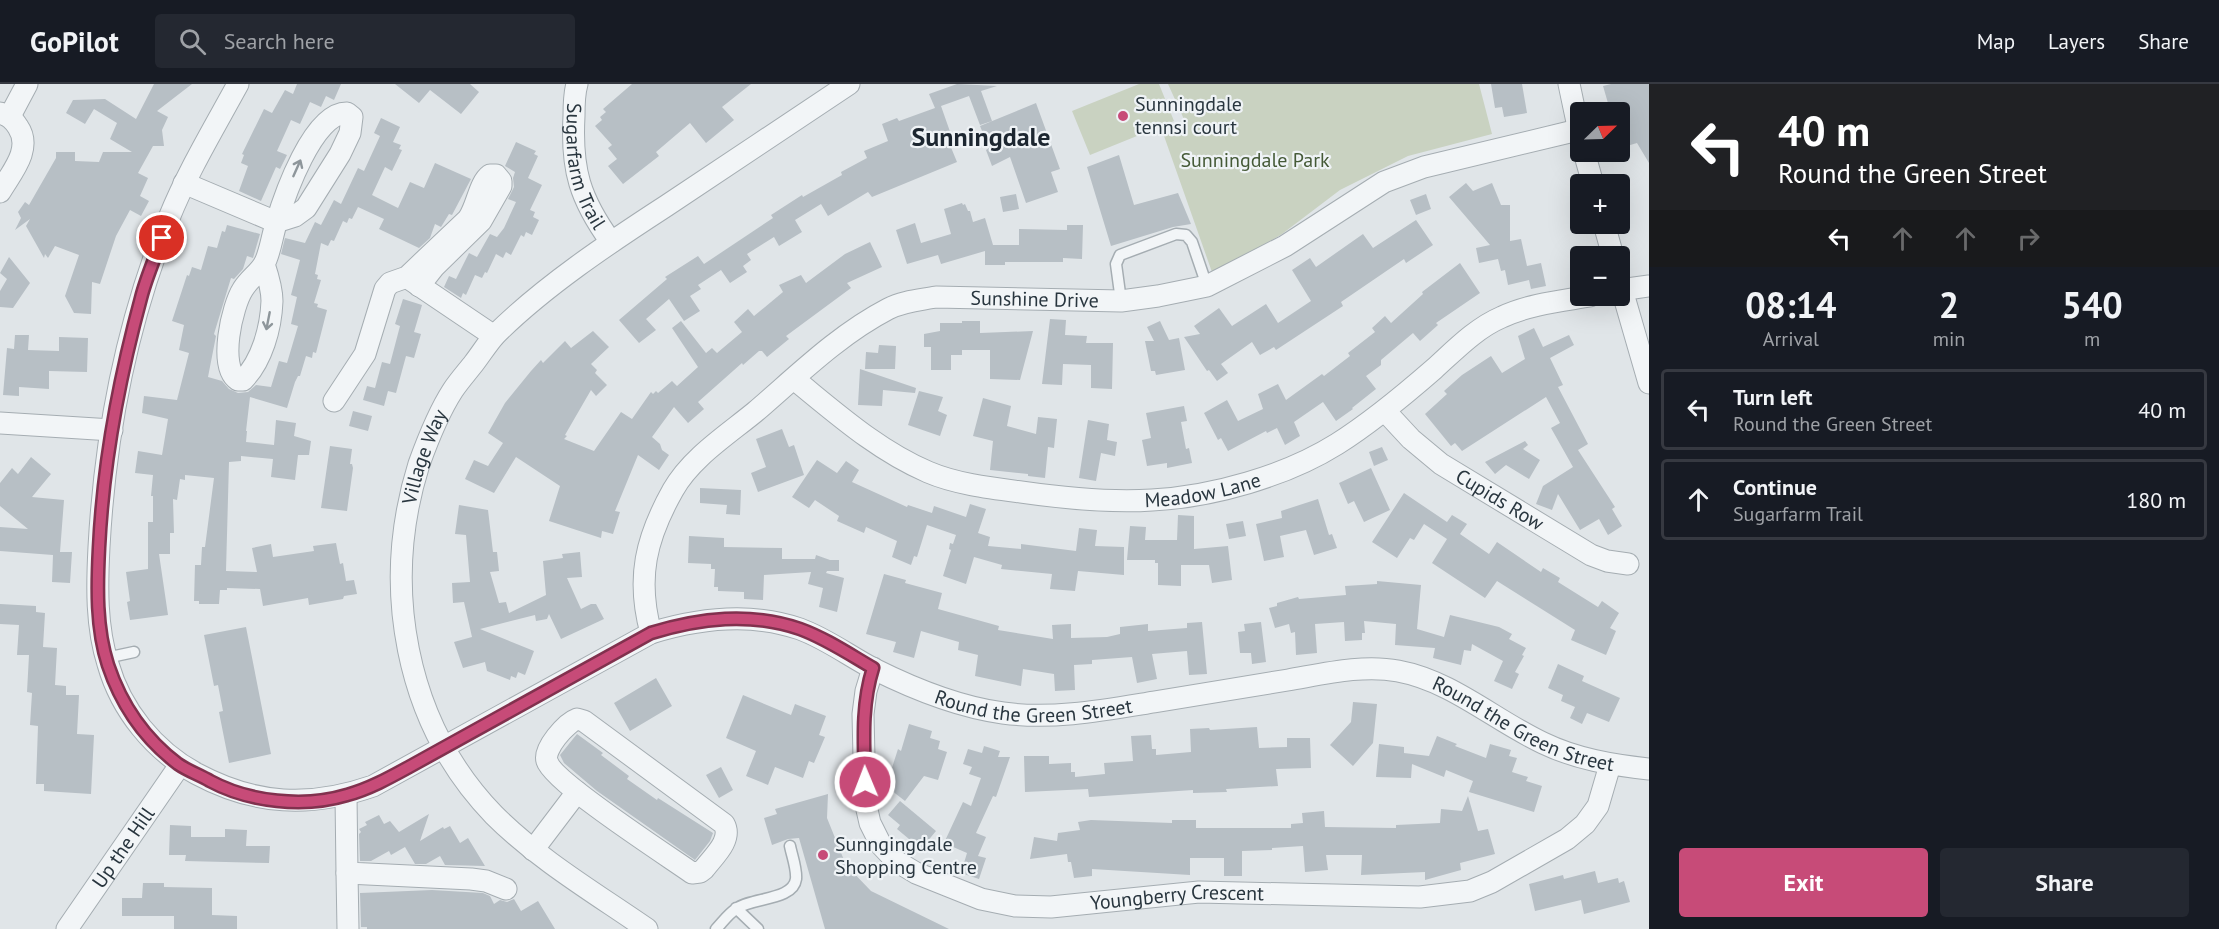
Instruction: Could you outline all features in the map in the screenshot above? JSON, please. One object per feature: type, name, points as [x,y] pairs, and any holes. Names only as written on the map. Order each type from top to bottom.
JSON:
[{"type":"street","points":[[0,192],[23,153],[24,140],[20,129],[5,115],[27,84]]},
{"type":"street","points":[[238,84],[184,183],[169,219],[141,296],[124,366],[102,502],[98,576],[99,625],[106,658],[121,697],[138,724],[160,748],[180,765],[221,787],[255,797],[310,801],[346,796],[373,786],[445,748]]},
{"type":"street","name":"Sugarfarm Trail","points":[[577,84],[573,138],[576,171],[584,199],[593,217],[611,242]]},
{"type":"street","name":"Village Way","points":[[647,929],[533,850],[494,814],[445,748],[426,708],[412,668],[404,623],[401,589],[403,538],[414,481],[428,438],[452,392],[494,336],[611,242],[849,84]]},
{"type":"street","points":[[1569,84],[1573,102]]},
{"type":"street","points":[[184,183],[276,222],[295,216],[318,191],[350,133],[352,117],[347,112],[340,112],[329,120],[316,135],[298,167],[276,222],[264,264]]},
{"type":"street","name":"Sunshine Drive","points":[[651,633],[644,608],[643,577],[646,555],[653,531],[674,488],[694,462],[828,349],[889,308],[910,301],[936,297],[1121,301],[1207,286],[1285,246],[1384,182],[1424,167],[1570,137]]},
{"type":"street","points":[[334,401],[365,354],[385,289],[390,283],[413,282],[434,267],[486,214],[501,186],[501,181],[496,175],[490,175],[483,183],[474,211],[413,282]]},
{"type":"street","points":[[413,282],[494,336]]},
{"type":"street","points":[[1630,287],[1649,286]]},
{"type":"street","name":"Meadow Lane","points":[[794,379],[845,421],[885,449],[929,472],[980,487],[1090,499],[1152,500],[1240,485],[1299,464],[1336,445],[1385,411],[1480,330],[1502,317],[1529,308],[1570,300]]},
{"type":"street","points":[[1627,306],[1649,383]]},
{"type":"street","name":"Cupids Row","points":[[1385,411],[1411,439],[1440,464],[1591,555],[1607,561],[1628,564]]},
{"type":"street","points":[[0,423],[112,430]]},
{"type":"street","name":"Round the Green Street","points":[[445,748],[651,633],[680,624],[706,619],[729,618],[771,622],[800,629],[873,668],[919,689],[957,703],[1003,713],[1037,715],[1074,713],[1356,670],[1396,670],[1439,685],[1542,743],[1610,765],[1649,769]]},
{"type":"street","name":"Youngberry Crescent","points":[[873,668],[866,692],[864,714],[865,801],[870,823],[881,845],[896,861],[916,873],[981,899],[1015,906],[1051,907],[1199,892],[1420,897],[1470,891],[1492,882],[1567,839],[1585,824],[1598,806],[1610,765]]},
{"type":"street","points":[[577,719],[584,721],[724,824],[726,839],[704,869],[692,873],[577,792],[553,770],[546,759],[546,752],[567,725],[577,719]]},
{"type":"street","name":"Up the Hill","points":[[67,929],[180,765]]},
{"type":"street","points":[[533,850],[577,792]]},
{"type":"street","points":[[346,796],[348,929]]},
{"type":"street","points":[[347,873],[471,879],[486,881],[506,889]]},
{"type":"lane","points":[[1121,301],[1116,264],[1120,255],[1176,234],[1186,235],[1192,242],[1207,286]]},
{"type":"lane","points":[[106,658],[134,652]]},
{"type":"lane","points":[[716,929],[736,908],[759,899],[785,894],[792,888],[796,879],[790,846]]},
{"type":"lane","points":[[736,908],[758,929]]},
{"type":"green space","name":"Sunningdale tennsi court","points":[[1139,84],[1159,84],[1174,121],[1090,155],[1072,111]]},
{"type":"green space","name":"Sunningdale Park","points":[[1168,84],[1479,84],[1492,134],[1408,156],[1340,190],[1282,234],[1213,275],[1164,136],[1187,126]]},
{"type":"building","points":[[154,84],[192,84],[157,111],[168,117],[162,130],[164,146],[153,146],[138,173],[148,178],[140,196],[149,201],[141,216],[130,210],[116,236],[100,284],[92,282],[91,314],[74,313],[65,296],[79,255],[55,246],[48,258],[45,254],[44,258],[26,226],[30,219],[15,230],[21,218],[18,212],[25,202],[29,205],[56,158],[56,152],[75,152],[75,161],[99,162],[103,152],[132,152],[110,139],[117,123],[94,109],[85,124],[66,113],[73,100],[105,99],[136,119]]},
{"type":"building","points":[[297,84],[341,84],[334,100],[326,96],[321,107],[310,102],[300,124],[291,120],[277,151],[287,155],[280,169],[276,167],[261,201],[239,191],[248,166],[241,163],[244,155],[242,154],[264,109],[272,113],[285,90],[293,94]]},
{"type":"building","points":[[395,84],[470,84],[479,92],[461,114],[430,90],[419,103]]},
{"type":"building","points":[[632,84],[751,84],[722,107],[734,120],[706,143],[690,123],[656,152],[659,156],[623,184],[608,166],[617,159],[608,148],[612,145],[595,126],[606,112],[603,109]]},
{"type":"building","points":[[957,84],[997,86],[981,91],[992,121],[980,125],[969,96],[941,106],[954,143],[950,145],[957,162],[872,197],[868,192],[828,216],[821,204],[795,220],[802,232],[779,246],[774,237],[747,254],[751,260],[743,266],[747,272],[730,283],[721,270],[698,285],[701,289],[690,296],[700,311],[684,321],[669,299],[646,319],[656,330],[639,343],[619,320],[667,279],[665,277],[698,256],[704,264],[773,218],[771,215],[802,195],[803,197],[842,175],[841,172],[867,158],[864,151],[888,141],[882,124],[897,118],[899,121],[935,108],[929,94]]},
{"type":"building","points":[[1491,84],[1522,84],[1527,113],[1504,117],[1502,107],[1495,108]]},
{"type":"building","points":[[1649,84],[1649,163],[1637,143],[1630,145],[1630,102],[1608,102],[1603,86]]},
{"type":"building","points":[[1036,103],[1060,169],[1051,172],[1058,192],[1026,203],[1010,157],[992,166],[986,150],[989,148],[980,126]]},
{"type":"building","points":[[381,118],[400,127],[393,142],[401,145],[399,149],[402,150],[392,171],[385,167],[372,195],[398,208],[410,182],[424,188],[435,163],[471,179],[452,215],[449,214],[441,227],[435,224],[430,238],[419,248],[379,229],[384,219],[358,207],[352,219],[349,218],[347,223],[343,221],[334,241],[331,240],[328,246],[321,243],[315,274],[318,275],[317,279],[321,280],[314,303],[318,304],[317,307],[327,310],[316,353],[313,352],[312,358],[306,356],[287,408],[250,397],[246,431],[246,442],[274,445],[276,420],[296,423],[294,436],[311,441],[309,455],[298,455],[295,480],[271,477],[273,459],[241,456],[241,461],[229,462],[226,571],[257,572],[252,548],[271,544],[273,557],[314,551],[313,546],[336,543],[346,581],[354,580],[357,594],[309,605],[308,598],[263,606],[260,589],[227,588],[227,590],[220,590],[219,604],[199,604],[199,601],[194,601],[195,565],[201,565],[202,547],[205,547],[214,478],[185,475],[185,480],[180,479],[177,500],[173,499],[174,533],[170,533],[170,554],[159,554],[168,615],[130,620],[126,572],[148,569],[148,522],[153,522],[153,496],[151,496],[153,475],[135,473],[138,451],[162,455],[168,419],[142,413],[144,396],[177,400],[189,353],[179,350],[184,325],[172,321],[187,275],[189,276],[192,267],[201,270],[208,246],[217,248],[222,231],[225,232],[227,225],[260,234],[253,258],[247,256],[243,269],[234,279],[231,278],[214,334],[216,336],[208,377],[222,381],[229,389],[238,393],[248,392],[256,385],[271,387],[279,361],[287,363],[298,326],[291,324],[297,297],[291,295],[300,260],[281,254],[285,238],[305,243],[315,222],[321,225],[334,200],[341,204],[358,168],[364,171],[380,136],[374,133]]},
{"type":"building","points":[[516,142],[536,151],[534,154],[538,156],[528,178],[542,185],[530,210],[535,212],[533,217],[539,220],[532,235],[526,232],[524,237],[521,235],[511,255],[506,252],[503,258],[496,254],[482,278],[475,275],[466,295],[463,293],[461,298],[444,287],[449,276],[456,279],[469,253],[477,257],[490,234],[497,237],[504,228],[516,202],[508,199],[514,187],[515,172],[505,166]]},
{"type":"building","points":[[1119,155],[1134,205],[1178,193],[1191,224],[1173,227],[1111,246],[1087,167]]},
{"type":"building","points":[[1466,183],[1473,191],[1492,183],[1501,205],[1510,205],[1510,241],[1521,239],[1527,266],[1541,263],[1546,286],[1531,289],[1529,280],[1508,285],[1505,270],[1501,271],[1498,259],[1479,263],[1476,248],[1490,245],[1449,197]]},
{"type":"building","points":[[1016,194],[1019,209],[1003,212],[1000,197]]},
{"type":"building","points":[[1426,194],[1431,209],[1416,215],[1410,200]]},
{"type":"building","points":[[962,203],[970,211],[973,222],[985,218],[993,245],[1019,245],[1019,229],[1067,230],[1067,225],[1083,225],[1082,259],[1063,258],[1063,262],[1005,262],[1005,265],[985,265],[985,251],[941,264],[938,255],[907,264],[896,230],[915,223],[921,243],[951,234],[944,209]]},
{"type":"building","points":[[1416,220],[1433,245],[1406,263],[1404,259],[1341,302],[1343,306],[1276,350],[1274,347],[1260,355],[1252,342],[1221,364],[1228,373],[1217,381],[1209,370],[1207,371],[1184,337],[1200,334],[1194,326],[1219,308],[1232,326],[1266,304],[1278,323],[1311,301],[1292,270],[1310,258],[1316,267],[1363,234],[1373,248]]},
{"type":"building","points":[[870,242],[882,267],[847,283],[851,288],[786,336],[789,339],[767,357],[759,351],[743,365],[742,363],[698,402],[704,409],[688,423],[674,407],[652,437],[669,455],[659,470],[638,455],[615,511],[620,512],[613,534],[602,531],[601,538],[549,521],[560,486],[516,457],[494,493],[465,479],[474,460],[488,466],[503,443],[488,433],[505,403],[541,360],[543,363],[565,341],[571,348],[593,331],[609,347],[591,364],[597,370],[595,373],[607,385],[596,396],[591,390],[564,439],[594,451],[621,412],[632,419],[651,392],[658,393],[672,381],[677,386],[698,367],[672,328],[681,321],[706,353],[712,348],[717,353],[742,332],[734,322],[748,309],[754,316],[783,292],[779,285],[801,275],[806,283],[845,254]]},
{"type":"building","points":[[9,257],[30,283],[13,308],[0,307],[0,291],[7,279],[0,273]]},
{"type":"building","points":[[1460,263],[1480,293],[1436,323],[1438,325],[1420,341],[1413,333],[1381,360],[1381,365],[1366,376],[1376,389],[1353,409],[1336,421],[1323,402],[1294,422],[1300,436],[1285,445],[1277,428],[1267,433],[1266,431],[1228,451],[1221,438],[1218,440],[1204,413],[1227,400],[1238,421],[1263,409],[1258,394],[1278,384],[1286,400],[1350,356],[1348,353],[1375,332],[1372,328],[1385,316],[1391,323],[1423,294],[1422,292]]},
{"type":"building","points":[[403,299],[422,305],[414,332],[421,334],[414,358],[406,356],[396,393],[388,391],[384,406],[363,400],[367,386],[375,388],[382,362],[390,364],[400,326],[395,324]]},
{"type":"building","points":[[1050,319],[1066,320],[1065,335],[1087,336],[1086,343],[1113,343],[1112,389],[1091,388],[1091,365],[1063,364],[1062,385],[1042,384]]},
{"type":"building","points":[[962,321],[980,321],[980,333],[1033,331],[1020,380],[990,379],[990,350],[962,350],[962,355],[951,355],[951,370],[931,370],[931,347],[924,347],[924,334],[940,331],[940,323],[962,323]]},
{"type":"building","points":[[1160,321],[1169,340],[1179,338],[1185,370],[1156,375],[1155,371],[1151,371],[1145,341],[1154,341],[1147,327]]},
{"type":"building","points":[[1534,328],[1543,347],[1569,335],[1574,345],[1550,358],[1563,385],[1558,387],[1588,444],[1578,450],[1615,507],[1612,509],[1622,526],[1608,535],[1599,519],[1580,530],[1558,494],[1552,510],[1536,504],[1543,486],[1573,467],[1551,428],[1560,423],[1546,397],[1462,451],[1455,443],[1451,446],[1425,414],[1447,394],[1444,391],[1462,375],[1491,356],[1502,373],[1525,359],[1518,336]]},
{"type":"building","points":[[15,335],[29,335],[28,350],[59,351],[59,337],[88,338],[87,372],[49,371],[49,389],[19,387],[19,396],[3,395],[7,348],[14,349]]},
{"type":"building","points":[[879,345],[896,346],[895,369],[865,369],[866,352],[878,353]]},
{"type":"building","points":[[860,369],[916,388],[915,393],[883,390],[882,406],[858,405]]},
{"type":"building","points":[[919,391],[943,397],[938,411],[947,415],[940,436],[908,425]]},
{"type":"building","points":[[983,398],[1011,406],[1007,426],[1036,434],[1038,417],[1057,419],[1054,448],[1048,447],[1045,478],[990,470],[993,441],[973,436]]},
{"type":"building","points":[[1184,406],[1187,421],[1181,422],[1186,449],[1189,448],[1192,463],[1167,468],[1167,463],[1147,466],[1142,440],[1151,438],[1146,413]]},
{"type":"building","points":[[353,411],[372,416],[368,431],[349,426]]},
{"type":"building","points":[[1088,420],[1109,424],[1107,440],[1117,442],[1115,456],[1101,453],[1096,481],[1079,478]]},
{"type":"building","points":[[782,429],[789,447],[794,445],[804,475],[758,492],[751,473],[766,467],[756,439]]},
{"type":"building","points":[[1525,441],[1528,445],[1523,449],[1540,460],[1529,479],[1506,465],[1495,474],[1485,462]]},
{"type":"building","points":[[330,446],[352,449],[350,464],[353,468],[347,511],[321,508]]},
{"type":"building","points":[[1382,447],[1388,460],[1374,466],[1369,452]]},
{"type":"building","points":[[31,457],[51,474],[32,497],[64,500],[60,552],[72,552],[70,583],[52,582],[53,555],[0,551],[0,527],[28,529],[0,506],[0,483],[12,468],[18,474]]},
{"type":"building","points":[[817,460],[837,473],[846,461],[859,470],[852,482],[907,507],[908,505],[932,513],[934,506],[966,517],[970,504],[986,509],[978,533],[990,537],[988,546],[1021,549],[1021,544],[1076,551],[1079,528],[1097,530],[1095,546],[1124,547],[1124,575],[1078,571],[1075,591],[1050,589],[1052,574],[1001,569],[1002,565],[974,557],[966,584],[943,576],[951,550],[949,549],[950,543],[953,544],[956,535],[927,525],[917,557],[914,556],[911,565],[892,557],[897,541],[866,527],[864,533],[837,521],[839,516],[815,500],[809,508],[792,497]]},
{"type":"building","points":[[1371,468],[1390,510],[1364,522],[1354,501],[1348,504],[1339,483]]},
{"type":"building","points":[[700,488],[741,490],[740,515],[726,514],[727,505],[700,503]]},
{"type":"building","points":[[1404,493],[1447,522],[1452,515],[1467,524],[1460,534],[1489,554],[1497,542],[1541,572],[1543,568],[1560,578],[1558,582],[1598,607],[1602,601],[1619,613],[1610,628],[1616,631],[1606,655],[1571,640],[1575,630],[1497,581],[1485,598],[1432,563],[1447,539],[1424,524],[1414,540],[1410,538],[1397,558],[1372,542]]},
{"type":"building","points":[[1318,499],[1329,535],[1332,534],[1337,548],[1314,555],[1306,530],[1280,536],[1284,557],[1264,561],[1256,524],[1282,518],[1281,511]]},
{"type":"building","points":[[459,505],[488,510],[493,552],[497,552],[499,571],[490,572],[499,603],[506,602],[509,613],[546,595],[543,561],[563,558],[562,554],[580,552],[582,577],[567,578],[581,609],[596,604],[604,619],[561,639],[549,614],[547,619],[536,621],[535,615],[480,629],[534,651],[525,675],[518,672],[516,678],[511,676],[510,680],[487,671],[485,662],[463,668],[454,642],[472,637],[464,602],[453,603],[452,583],[470,582],[466,535],[455,534]]},
{"type":"building","points":[[1178,515],[1194,516],[1194,549],[1228,546],[1232,580],[1212,583],[1209,565],[1181,565],[1181,586],[1158,585],[1158,563],[1155,563],[1155,560],[1127,560],[1130,526],[1146,527],[1145,540],[1177,540]]},
{"type":"building","points":[[1243,521],[1246,536],[1229,539],[1226,524]]},
{"type":"building","points":[[689,536],[724,538],[724,547],[782,548],[782,559],[815,559],[816,555],[830,560],[839,560],[839,571],[827,571],[826,573],[844,578],[837,612],[819,607],[823,588],[808,584],[811,572],[764,575],[763,600],[744,599],[744,592],[718,591],[718,587],[714,587],[715,569],[711,569],[711,564],[688,563]]},
{"type":"building","points":[[884,574],[906,580],[905,583],[942,593],[938,609],[999,626],[998,630],[1053,639],[1052,625],[1071,624],[1071,638],[1107,637],[1120,634],[1120,627],[1148,624],[1148,631],[1187,628],[1187,623],[1202,622],[1207,674],[1189,675],[1187,651],[1152,654],[1157,679],[1137,683],[1132,657],[1092,660],[1092,664],[1074,665],[1075,690],[1055,691],[1054,674],[1023,669],[1021,686],[975,676],[978,655],[958,650],[959,642],[921,631],[914,658],[893,652],[896,642],[866,634]]},
{"type":"building","points":[[1377,581],[1421,585],[1417,629],[1444,637],[1450,615],[1499,627],[1512,634],[1509,639],[1526,648],[1515,672],[1519,674],[1512,689],[1494,681],[1503,661],[1472,644],[1471,651],[1464,650],[1461,665],[1433,658],[1435,648],[1395,645],[1396,624],[1364,621],[1365,633],[1362,633],[1362,640],[1345,641],[1344,622],[1315,624],[1317,653],[1296,655],[1295,632],[1291,633],[1289,624],[1275,628],[1269,608],[1277,606],[1277,603],[1298,597],[1299,599],[1346,595],[1345,586],[1377,584]]},
{"type":"building","points":[[0,604],[36,606],[36,612],[45,613],[43,647],[57,648],[55,685],[66,686],[66,695],[79,695],[77,734],[94,735],[91,794],[44,791],[44,784],[36,784],[38,726],[30,725],[32,693],[27,692],[29,655],[17,655],[19,625],[0,624]]},
{"type":"building","points":[[1261,622],[1266,662],[1252,664],[1251,653],[1240,653],[1238,632],[1245,631],[1244,624]]},
{"type":"building","points":[[246,627],[271,754],[229,763],[219,712],[223,711],[218,685],[214,686],[204,635]]},
{"type":"building","points":[[1558,664],[1584,676],[1582,681],[1620,698],[1609,722],[1587,713],[1582,724],[1570,718],[1575,707],[1561,701],[1563,695],[1548,688]]},
{"type":"building","points":[[656,678],[672,706],[630,731],[614,703]]},
{"type":"building","points":[[743,695],[791,715],[795,704],[826,716],[819,735],[825,737],[814,763],[809,761],[803,778],[775,767],[768,785],[746,776],[756,751],[726,738]]},
{"type":"building","points":[[1353,702],[1377,704],[1373,743],[1353,766],[1330,745],[1351,722]]},
{"type":"building","points":[[909,724],[932,731],[930,738],[940,741],[938,749],[947,752],[938,780],[924,776],[905,801],[882,783],[890,774],[898,749],[901,751]]},
{"type":"building","points":[[1257,727],[1259,748],[1287,747],[1287,738],[1310,738],[1311,768],[1276,769],[1278,786],[1226,789],[1227,792],[1193,793],[1193,790],[1089,797],[1088,789],[1025,792],[1024,756],[1049,756],[1049,764],[1071,763],[1071,772],[1075,772],[1075,777],[1105,774],[1104,763],[1133,761],[1131,736],[1151,735],[1152,749],[1156,749],[1156,755],[1191,752],[1190,729]]},
{"type":"building","points":[[577,734],[629,776],[627,779],[657,800],[658,798],[713,833],[710,841],[695,860],[597,791],[564,763],[560,755]]},
{"type":"building","points":[[1437,736],[1486,758],[1490,744],[1511,750],[1509,756],[1517,758],[1512,772],[1528,777],[1526,781],[1542,786],[1534,812],[1469,792],[1473,781],[1446,770],[1444,777],[1412,764],[1411,778],[1376,777],[1379,744],[1404,747],[1404,753],[1429,756]]},
{"type":"building","points":[[984,746],[1000,751],[998,757],[1010,757],[996,797],[993,796],[976,833],[986,837],[978,856],[986,858],[979,879],[961,873],[967,853],[944,843],[963,802],[971,806],[981,778],[969,774],[972,767],[963,764],[968,749],[982,753]]},
{"type":"building","points":[[721,767],[733,790],[719,798],[706,775]]},
{"type":"building","name":"Sunngingdale Shopping Centre","points":[[828,794],[827,818],[846,865],[871,891],[949,929],[825,929],[799,838],[772,845],[764,818],[777,814],[775,809]]},
{"type":"building","points":[[1468,796],[1478,831],[1488,829],[1495,854],[1460,863],[1461,870],[1425,880],[1425,872],[1361,875],[1362,855],[1326,855],[1328,870],[1305,872],[1303,846],[1242,851],[1242,876],[1224,876],[1224,858],[1190,858],[1190,875],[1092,869],[1092,876],[1074,878],[1067,854],[1030,859],[1034,837],[1057,841],[1058,833],[1080,830],[1078,822],[1091,820],[1172,823],[1172,820],[1196,820],[1196,828],[1291,828],[1291,824],[1303,823],[1302,813],[1324,811],[1325,827],[1396,828],[1396,825],[1440,823],[1441,809],[1462,811]]},
{"type":"building","points":[[900,801],[936,831],[921,849],[897,829],[900,825],[888,815]]},
{"type":"building","points":[[429,814],[420,841],[443,827],[444,829],[450,826],[460,843],[468,838],[485,866],[445,865],[440,856],[426,864],[415,864],[405,847],[391,855],[389,851],[371,861],[360,861],[359,834],[361,832],[359,829],[367,825],[365,822],[379,815],[384,824],[390,821],[399,832]]},
{"type":"building","points":[[170,825],[191,826],[191,837],[225,837],[225,829],[247,830],[246,846],[270,846],[269,863],[185,861],[186,855],[169,855]]},
{"type":"building","points":[[1595,871],[1598,883],[1618,878],[1619,883],[1624,881],[1630,902],[1584,914],[1581,900],[1535,911],[1529,884],[1563,875],[1564,879]]},
{"type":"building","points":[[143,883],[164,883],[164,887],[212,888],[212,915],[237,916],[237,929],[174,929],[174,916],[122,916],[122,898],[142,898]]},
{"type":"building","points":[[432,890],[483,893],[490,896],[494,904],[500,900],[507,902],[514,899],[521,911],[538,901],[555,929],[367,929],[367,927],[361,927],[360,893]]},
{"type":"place","name":"Sunningdale tennsi court","points":[[1123,116]]},
{"type":"place","name":"Sunngingdale Shopping Centre","points":[[823,855]]},
{"type":"district","name":"Sunningdale","points":[[981,137]]},
{"type":"route","points":[[162,238],[141,296],[124,366],[112,430],[102,502],[98,576],[99,625],[108,664],[121,697],[138,724],[160,748],[180,765],[221,787],[255,797],[319,801],[346,796],[373,786],[445,748],[651,633],[706,619],[729,618],[771,622],[800,629],[873,668],[866,692],[864,714],[865,782]]}]
